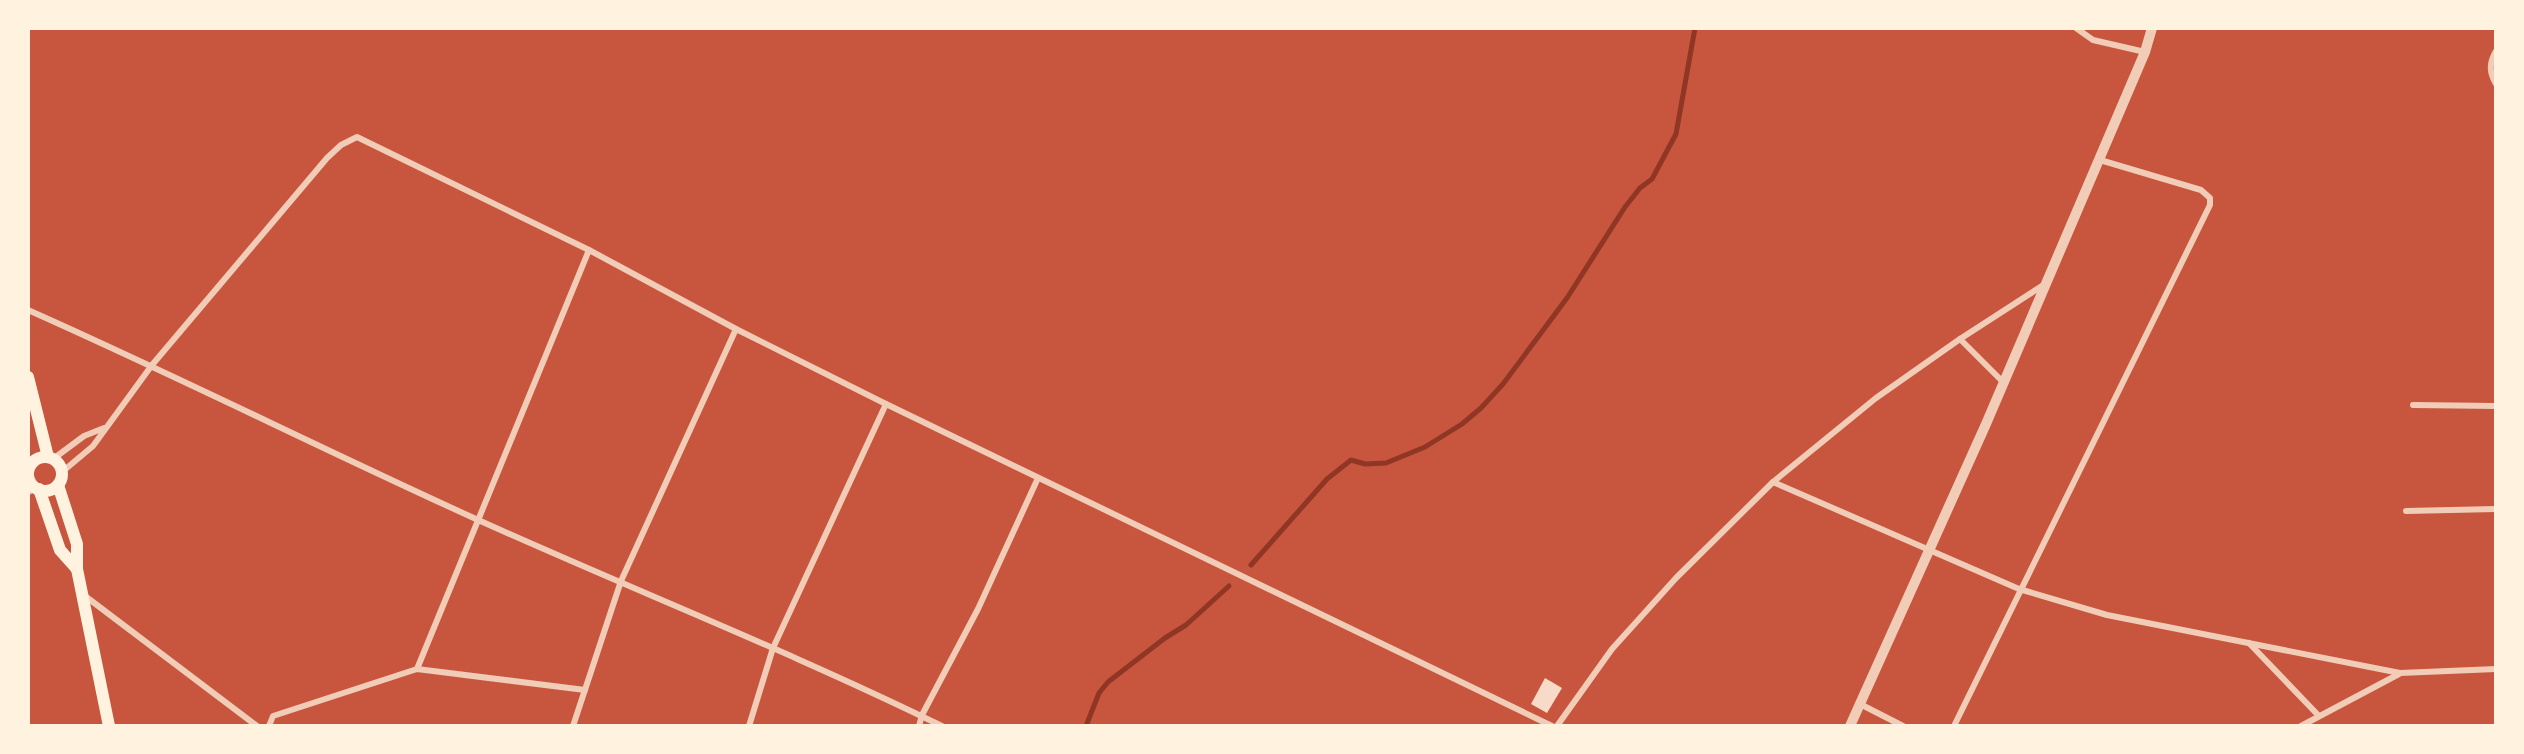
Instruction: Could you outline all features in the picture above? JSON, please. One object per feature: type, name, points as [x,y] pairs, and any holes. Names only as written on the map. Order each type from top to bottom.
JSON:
[{"type":"main road","points":[[28,377],[51,458]]},
{"type":"main road","points":[[76,570],[60,550],[31,482],[29,465],[39,458],[51,458],[58,462],[62,472],[58,485],[77,544],[76,570],[109,726]]},
{"type":"main road","points":[[34,488],[49,490],[58,485]]},
{"type":"street","points":[[2076,28],[2094,40],[2145,52]]},
{"type":"street","points":[[1850,726],[2048,282],[2145,52],[2152,28]]},
{"type":"street","points":[[2496,51],[2490,61],[2490,71],[2496,84]]},
{"type":"street","points":[[62,472],[93,446],[152,365],[327,158],[341,146],[357,137],[590,250],[736,329],[886,404],[1552,726]]},
{"type":"street","points":[[1954,726],[2019,589],[2210,205],[2210,198],[2201,190],[2100,160]]},
{"type":"street","points":[[417,669],[590,250]]},
{"type":"street","points":[[1557,726],[1612,649],[1676,578],[1773,482],[1876,398],[1960,339],[2048,282]]},
{"type":"street","points":[[28,310],[152,365],[477,519],[773,648],[942,726]]},
{"type":"street","points":[[573,726],[621,581],[736,329]]},
{"type":"street","points":[[1960,339],[2003,382]]},
{"type":"street","points":[[749,726],[773,648],[886,404]]},
{"type":"street","points":[[2413,405],[2496,406]]},
{"type":"street","points":[[51,458],[84,435],[105,428]]},
{"type":"street","points":[[919,726],[922,716],[978,609],[1038,478]]},
{"type":"street","points":[[1773,482],[2019,589],[2107,615],[2400,673],[2496,669]]},
{"type":"street","points":[[2406,511],[2496,509]]},
{"type":"street","points":[[83,595],[257,726]]},
{"type":"street","points":[[2249,643],[2318,715]]},
{"type":"street","points":[[269,726],[273,716],[417,669],[585,690]]},
{"type":"street","points":[[2301,726],[2400,673]]},
{"type":"street","points":[[1860,704],[1903,726]]},
{"type":"building","points":[[1545,678],[1562,688],[1547,713],[1531,704]]},
{"type":"waterway","points":[[1251,565],[1327,479],[1351,460],[1365,464],[1386,463],[1425,447],[1462,424],[1481,408],[1503,384],[1567,298],[1625,207],[1640,188],[1652,179],[1676,134],[1695,28]]},
{"type":"waterway","points":[[1086,726],[1099,693],[1108,682],[1165,638],[1186,625],[1229,586]]}]
